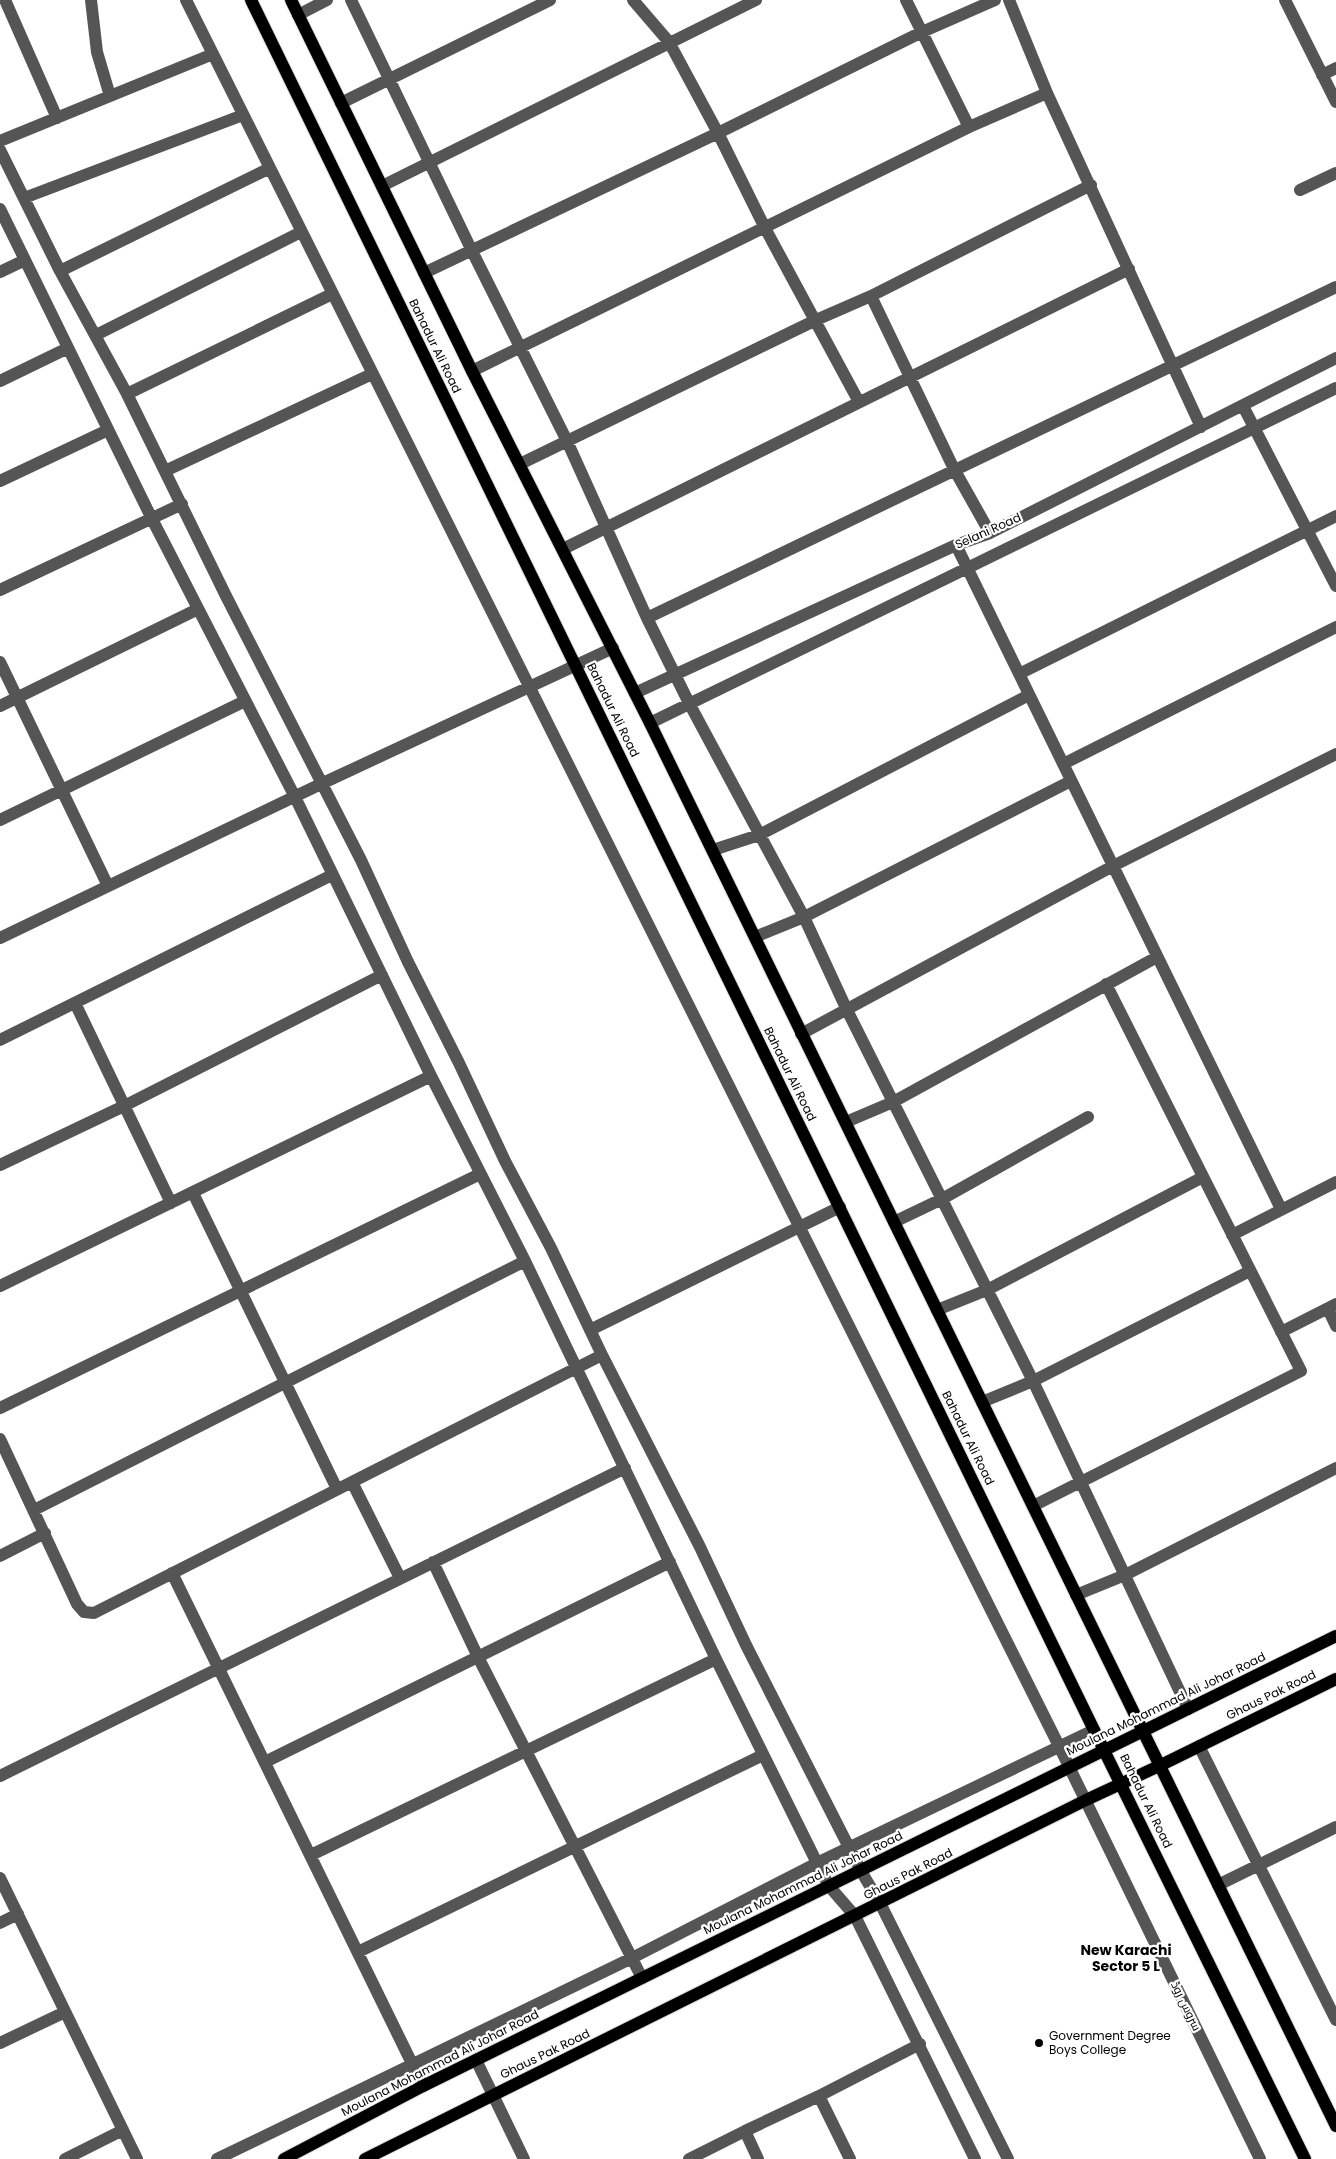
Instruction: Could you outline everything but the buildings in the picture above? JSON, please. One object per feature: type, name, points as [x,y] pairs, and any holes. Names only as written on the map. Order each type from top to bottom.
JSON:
[{"type":"main road","name":"Bahadur Ali Road","points":[[251,0],[1094,1730],[1306,2159]]},
{"type":"main road","name":"Bahadur Ali Road","points":[[291,0],[472,370],[636,693],[1336,2126]]},
{"type":"main road","name":"Moulana Mohammad Ali Johar Road","points":[[284,2159],[423,2086],[1336,1636]]},
{"type":"main road","name":"Ghaus Pak Road","points":[[493,2095],[1086,1800],[1160,1766],[1336,1679]]},
{"type":"main road","points":[[365,2159],[493,2095]]},
{"type":"street","points":[[5,0],[57,118]]},
{"type":"street","points":[[91,0],[97,52],[110,96]]},
{"type":"street","name":"سروس روڈ","points":[[186,0],[300,232],[530,686],[798,1228],[1086,1800],[1260,2159]]},
{"type":"street","points":[[298,15],[327,0]]},
{"type":"street","points":[[351,0],[472,251],[567,441],[647,618],[689,703],[804,917],[846,1008],[1033,1380],[1188,1709]]},
{"type":"street","points":[[341,103],[550,0]]},
{"type":"street","points":[[633,0],[669,42],[765,228],[859,402]]},
{"type":"street","points":[[382,186],[430,164],[669,42],[756,0]]},
{"type":"street","points":[[906,0],[969,128]]},
{"type":"street","points":[[424,273],[718,134],[922,32],[995,0]]},
{"type":"street","points":[[1009,0],[1047,93],[1130,269],[1201,427]]},
{"type":"street","points":[[1285,0],[1336,102]]},
{"type":"street","points":[[0,141],[213,54]]},
{"type":"street","points":[[1322,75],[1336,68]]},
{"type":"street","points":[[472,370],[969,128],[1047,93]]},
{"type":"street","points":[[24,198],[243,115]]},
{"type":"street","points":[[0,150],[60,271],[127,394],[226,596],[323,783],[408,962],[459,1062],[505,1161],[551,1248],[602,1355],[849,1848],[880,1903],[1008,2159]]},
{"type":"street","points":[[60,271],[270,168]]},
{"type":"street","points":[[1300,190],[1336,173]]},
{"type":"street","points":[[520,464],[816,320],[871,296],[1090,185]]},
{"type":"street","points":[[0,209],[152,519],[295,797],[431,1076],[578,1367],[716,1660],[817,1863],[829,1886],[855,1916],[920,2044],[975,2159]]},
{"type":"street","points":[[96,335],[300,232]]},
{"type":"street","points":[[0,272],[25,260]]},
{"type":"street","points":[[563,549],[1130,269]]},
{"type":"street","points":[[647,618],[1336,286]]},
{"type":"street","points":[[127,394],[332,294]]},
{"type":"street","points":[[871,296],[954,470],[990,532]]},
{"type":"street","points":[[0,381],[68,348]]},
{"type":"street","name":"Selani Road","points":[[636,693],[956,545],[990,532],[1336,358]]},
{"type":"street","points":[[165,471],[372,374]]},
{"type":"street","name":"Selani Road","points":[[650,723],[1336,388]]},
{"type":"street","points":[[1243,406],[1336,586]]},
{"type":"street","points":[[0,480],[108,430]]},
{"type":"street","points":[[0,590],[182,504]]},
{"type":"street","points":[[1018,674],[1336,516]]},
{"type":"street","points":[[956,545],[1281,1209]]},
{"type":"street","points":[[0,706],[198,609]]},
{"type":"street","points":[[1062,764],[1336,627]]},
{"type":"street","points":[[0,938],[323,783],[613,648]]},
{"type":"street","points":[[0,662],[108,886]]},
{"type":"street","points":[[713,850],[759,835],[1028,694]]},
{"type":"street","points":[[0,820],[245,702]]},
{"type":"street","points":[[802,1034],[846,1008],[1113,866],[1336,754]]},
{"type":"street","points":[[755,937],[804,917],[1071,781]]},
{"type":"street","points":[[0,1040],[332,875]]},
{"type":"street","points":[[846,1122],[893,1102],[1158,957]]},
{"type":"street","points":[[0,1165],[124,1106],[382,975]]},
{"type":"street","points":[[1033,1506],[1301,1370],[1106,984]]},
{"type":"street","points":[[74,1003],[171,1203]]},
{"type":"street","points":[[0,1286],[431,1076]]},
{"type":"street","points":[[894,1222],[942,1199],[1088,1117]]},
{"type":"street","points":[[0,1408],[480,1174]]},
{"type":"street","points":[[937,1310],[987,1290],[1203,1177]]},
{"type":"street","points":[[1232,1235],[1336,1182]]},
{"type":"street","points":[[193,1193],[338,1489]]},
{"type":"street","points":[[590,1330],[840,1207]]},
{"type":"street","points":[[34,1510],[525,1261]]},
{"type":"street","points":[[982,1402],[1033,1380],[1250,1271]]},
{"type":"street","points":[[1282,1332],[1332,1306],[1336,1326]]},
{"type":"street","points":[[0,1439],[77,1604],[84,1612],[94,1613],[602,1355]]},
{"type":"street","points":[[0,1776],[625,1468]]},
{"type":"street","points":[[1076,1595],[1125,1575],[1336,1468]]},
{"type":"street","points":[[352,1482],[400,1578]]},
{"type":"street","points":[[0,1556],[45,1533]]},
{"type":"street","points":[[433,1562],[478,1657],[642,1978]]},
{"type":"street","points":[[265,1762],[670,1562]]},
{"type":"street","points":[[172,1574],[423,2086]]},
{"type":"street","points":[[311,1855],[716,1660]]},
{"type":"street","points":[[218,2159],[632,1958],[817,1863],[1094,1730]]},
{"type":"street","points":[[1199,1746],[1336,2020]]},
{"type":"street","points":[[358,1952],[764,1754]]},
{"type":"street","points":[[1218,1885],[1336,1827]]},
{"type":"street","points":[[0,1878],[137,2159]]},
{"type":"street","points":[[0,1923],[18,1914]]},
{"type":"street","points":[[0,2043],[66,2012]]},
{"type":"street","points":[[689,2159],[819,2096],[920,2044]]},
{"type":"street","points":[[476,2060],[524,2159]]},
{"type":"street","points":[[819,2096],[850,2159]]},
{"type":"street","points":[[65,2159],[124,2130]]},
{"type":"street","points":[[745,2132],[758,2159]]},
{"type":"place","name":"Government Degree Boys College","points":[[1039,2043]]},
{"type":"district","name":"New Karachi Sector 5 L","points":[[1126,1958]]}]
